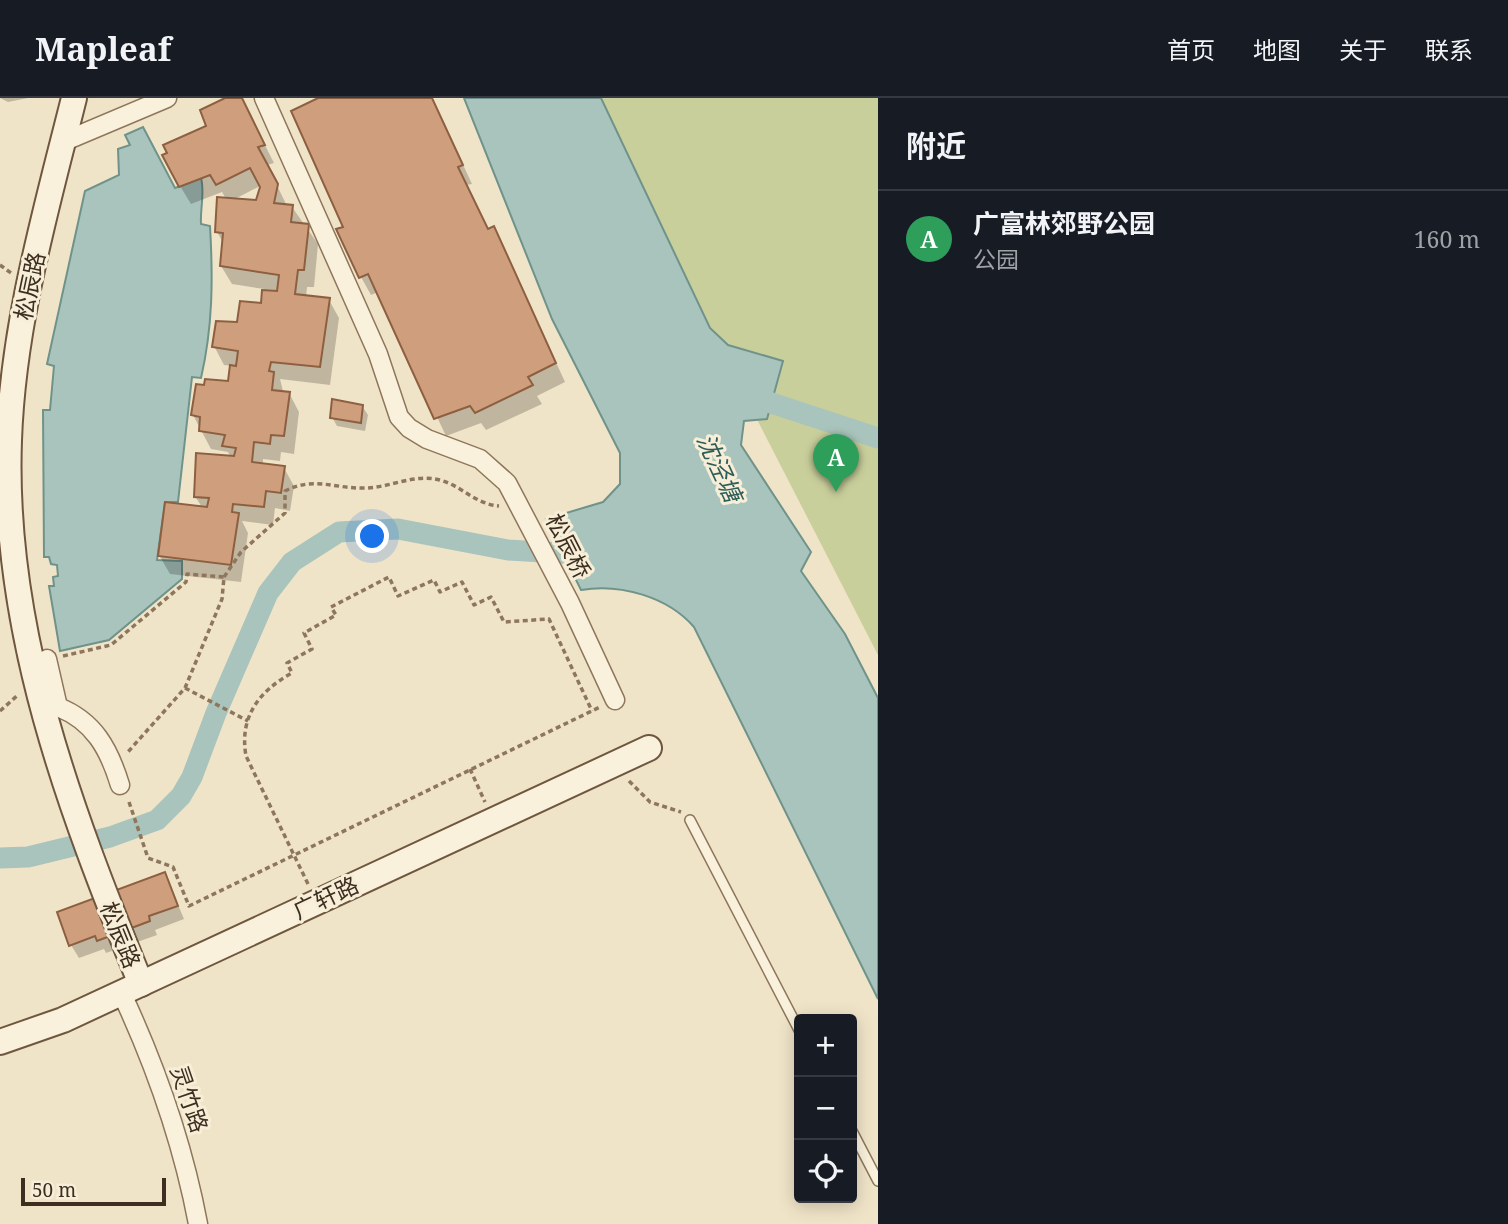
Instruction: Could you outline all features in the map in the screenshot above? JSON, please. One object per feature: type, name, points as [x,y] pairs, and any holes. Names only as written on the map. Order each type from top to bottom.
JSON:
[{"type":"street","name":"松辰路","points":[[74,98],[28,289],[15,364],[9,472],[13,547],[30,663],[48,733],[100,885],[131,989]]},
{"type":"street","points":[[65,141],[167,98]]},
{"type":"street","name":"松辰桥","points":[[264,98],[378,354],[399,417],[409,428],[427,439],[480,459],[496,470],[521,508],[570,603],[615,700]]},
{"type":"street","points":[[47,659],[58,707],[76,715],[93,730],[110,756],[120,785]]},
{"type":"street","name":"广轩路","points":[[0,1042],[63,1020],[649,748]]},
{"type":"street","name":"灵竹路","points":[[131,989],[142,1037],[190,1180],[198,1224]]},
{"type":"lane","points":[[690,820],[794,1020]]},
{"type":"lane","points":[[857,1140],[878,1181]]},
{"type":"path","points":[[110,756],[126,754],[185,688],[222,598],[225,577],[241,552],[285,513],[285,491],[304,484],[328,482],[363,489],[431,478],[448,483],[488,505],[521,508]]},
{"type":"path","points":[[47,659],[111,645],[186,582],[187,574],[225,577]]},
{"type":"path","points":[[316,902],[246,756],[248,721],[263,692],[292,673],[287,663],[312,649],[304,633],[336,615],[331,607],[389,577],[398,596],[434,580],[440,592],[462,582],[474,605],[491,597],[504,622],[549,619],[592,711]]},
{"type":"path","points":[[185,688],[248,721]]},
{"type":"path","points":[[128,802],[148,858],[173,867],[188,906],[615,700]]},
{"type":"path","points":[[615,764],[645,798],[679,811],[690,820]]},
{"type":"path","points":[[470,769],[493,820]]},
{"type":"green space","points":[[601,98],[878,98],[878,655],[710,328]]},
{"type":"water","name":"沈泾塘","points":[[464,98],[601,98],[710,328],[728,345],[783,361],[767,419],[744,421],[741,445],[811,552],[801,571],[845,634],[878,698],[878,999],[694,627],[671,608],[642,595],[611,589],[581,590],[546,519],[603,502],[620,484],[620,453],[552,319]]},
{"type":"water","points":[[143,127],[175,188],[201,178],[201,224],[210,226],[211,302],[205,359],[201,378],[192,377],[178,502],[165,502],[157,560],[182,561],[182,579],[109,640],[60,651],[49,586],[54,586],[53,577],[58,576],[57,565],[51,564],[49,557],[44,557],[43,410],[50,410],[54,366],[47,364],[85,191],[119,175],[118,149],[130,145],[125,135]]},
{"type":"building","points":[[225,98],[242,98],[265,145],[258,147],[278,184],[274,203],[293,205],[291,222],[309,224],[304,270],[298,270],[295,294],[330,298],[320,367],[271,362],[269,371],[274,372],[272,390],[290,392],[284,436],[271,435],[270,444],[254,442],[252,462],[285,466],[281,493],[266,491],[264,507],[233,504],[232,512],[239,513],[231,565],[158,556],[165,502],[207,507],[209,498],[194,497],[196,453],[234,456],[236,448],[222,446],[225,435],[199,431],[200,417],[191,415],[196,384],[204,385],[205,379],[228,381],[230,365],[236,366],[238,351],[212,347],[216,321],[237,322],[240,301],[261,303],[262,290],[277,291],[279,275],[220,266],[223,233],[215,232],[217,197],[256,200],[260,187],[250,168],[216,185],[210,175],[179,187],[162,155],[167,153],[163,145],[206,126],[200,110]]},
{"type":"building","points":[[318,98],[432,98],[463,165],[458,167],[488,229],[494,226],[556,363],[528,377],[533,385],[475,413],[470,406],[434,419],[368,274],[359,278],[336,229],[343,227],[291,111]]},
{"type":"building","points":[[332,399],[363,405],[361,423],[330,418]]},
{"type":"building","points":[[165,872],[178,906],[149,916],[150,921],[97,941],[95,936],[69,946],[57,912]]},
{"type":"waterway","points":[[744,394],[878,438]]},
{"type":"waterway","points":[[0,858],[28,857],[110,837],[157,820],[181,796],[192,777],[216,713],[268,593],[292,562],[339,532],[398,529],[508,550],[592,555]]},
{"type":"place","name":"广富林郊野公园","points":[[836,492]]}]
